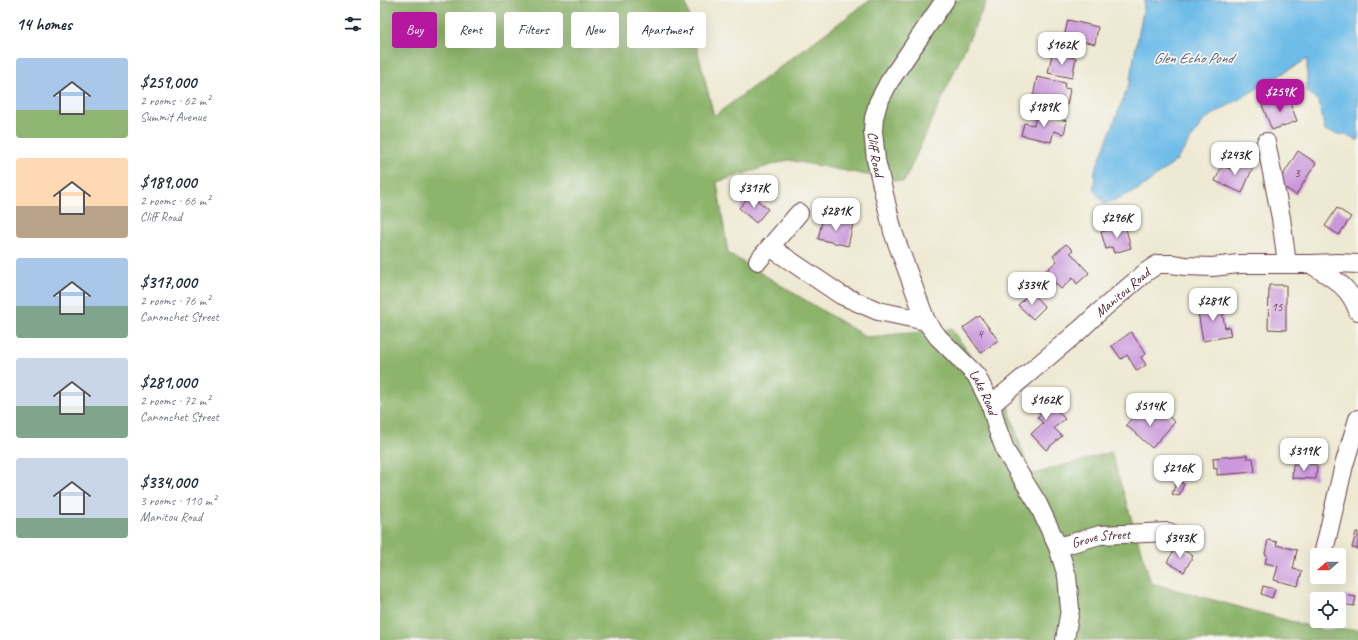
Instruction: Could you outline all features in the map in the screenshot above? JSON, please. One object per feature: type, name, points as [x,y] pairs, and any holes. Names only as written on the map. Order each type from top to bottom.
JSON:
[{"type":"street","name":"Cliff Road","points":[[926,321],[893,232],[876,160],[873,131],[874,118],[883,92],[944,0]]},
{"type":"street","points":[[1266,142],[1281,218],[1287,264]]},
{"type":"street","points":[[758,261],[799,213]]},
{"type":"street","points":[[770,247],[841,295],[878,311],[926,321]]},
{"type":"street","name":"Manitou Road","points":[[991,405],[1146,272],[1158,264],[1212,267],[1239,264],[1358,264]]},
{"type":"street","points":[[1311,264],[1348,291],[1355,302],[1358,311]]},
{"type":"street","name":"Lake Road","points":[[926,321],[938,337],[976,375],[991,405],[997,428],[1006,452],[1038,504],[1058,547],[1067,576],[1070,609],[1065,640]]},
{"type":"street","points":[[1325,548],[1344,465],[1354,444],[1358,419]]},
{"type":"street","name":"Grove Street","points":[[1058,547],[1100,535],[1169,532]]},
{"type":"green space","points":[[380,0],[685,0],[688,12],[627,12],[627,48],[697,48],[714,116],[870,0],[987,0],[904,182],[788,160],[717,182],[728,253],[866,337],[951,329],[1008,406],[1030,475],[1111,452],[1151,583],[1310,626],[1310,628],[1323,630],[1358,629],[1358,640],[380,640]]},
{"type":"water","name":"Glen Echo Pond","points":[[1145,0],[1358,0],[1358,141],[1353,137],[1325,131],[1319,102],[1307,91],[1307,59],[1204,120],[1176,161],[1139,189],[1105,204],[1094,190],[1095,171],[1129,84]]},
{"type":"building","points":[[1068,20],[1098,27],[1095,44],[1064,37]]},
{"type":"building","points":[[1052,54],[1076,58],[1072,78],[1048,73]]},
{"type":"building","points":[[1037,77],[1065,83],[1064,88],[1070,89],[1067,105],[1033,97]]},
{"type":"building","points":[[1287,95],[1297,121],[1272,130],[1262,105]]},
{"type":"building","points":[[1037,113],[1067,121],[1064,134],[1054,131],[1051,142],[1021,135],[1024,123],[1034,125]]},
{"type":"building","points":[[1298,151],[1316,163],[1296,195],[1278,183]]},
{"type":"building","points":[[1234,159],[1253,167],[1242,193],[1215,181],[1222,166],[1230,169]]},
{"type":"building","points":[[751,195],[768,209],[756,223],[739,208]]},
{"type":"building","points":[[1337,208],[1351,217],[1339,235],[1325,226]]},
{"type":"building","points":[[823,217],[853,224],[848,246],[818,239]]},
{"type":"building","points":[[1125,225],[1131,248],[1114,253],[1112,247],[1106,249],[1101,232]]},
{"type":"building","points":[[1066,244],[1073,250],[1070,252],[1089,273],[1077,284],[1073,278],[1061,289],[1045,272],[1057,261],[1053,256]]},
{"type":"building","points":[[1269,285],[1286,285],[1286,330],[1268,329]]},
{"type":"building","points":[[1031,292],[1045,307],[1033,319],[1018,305]]},
{"type":"building","points":[[1221,303],[1225,328],[1229,327],[1231,336],[1203,341],[1197,307]]},
{"type":"building","points":[[980,316],[998,340],[981,353],[963,328]]},
{"type":"building","points":[[1131,332],[1146,354],[1141,357],[1146,365],[1137,371],[1127,355],[1121,359],[1112,346]]},
{"type":"building","points":[[1036,391],[1040,395],[1042,393],[1065,419],[1054,428],[1062,436],[1046,450],[1031,434],[1043,423],[1037,417],[1041,414],[1031,403],[1034,401],[1030,396]]},
{"type":"building","points":[[1140,409],[1153,420],[1161,410],[1175,422],[1152,448],[1126,425]]},
{"type":"building","points":[[1247,455],[1247,458],[1253,458],[1255,472],[1217,475],[1217,468],[1214,469],[1213,458]]},
{"type":"building","points":[[1293,464],[1317,465],[1316,479],[1292,478]]},
{"type":"building","points":[[1177,481],[1184,484],[1179,496],[1172,494]]},
{"type":"building","points":[[1356,532],[1358,532],[1358,549],[1352,548]]},
{"type":"building","points":[[1268,540],[1277,542],[1276,545],[1297,550],[1293,569],[1302,571],[1298,586],[1274,580],[1278,566],[1265,563]]},
{"type":"building","points":[[1177,546],[1193,556],[1184,572],[1167,562]]},
{"type":"building","points":[[1263,586],[1275,589],[1272,598],[1261,594]]},
{"type":"building","points":[[1346,595],[1356,597],[1354,606],[1346,605]]}]
